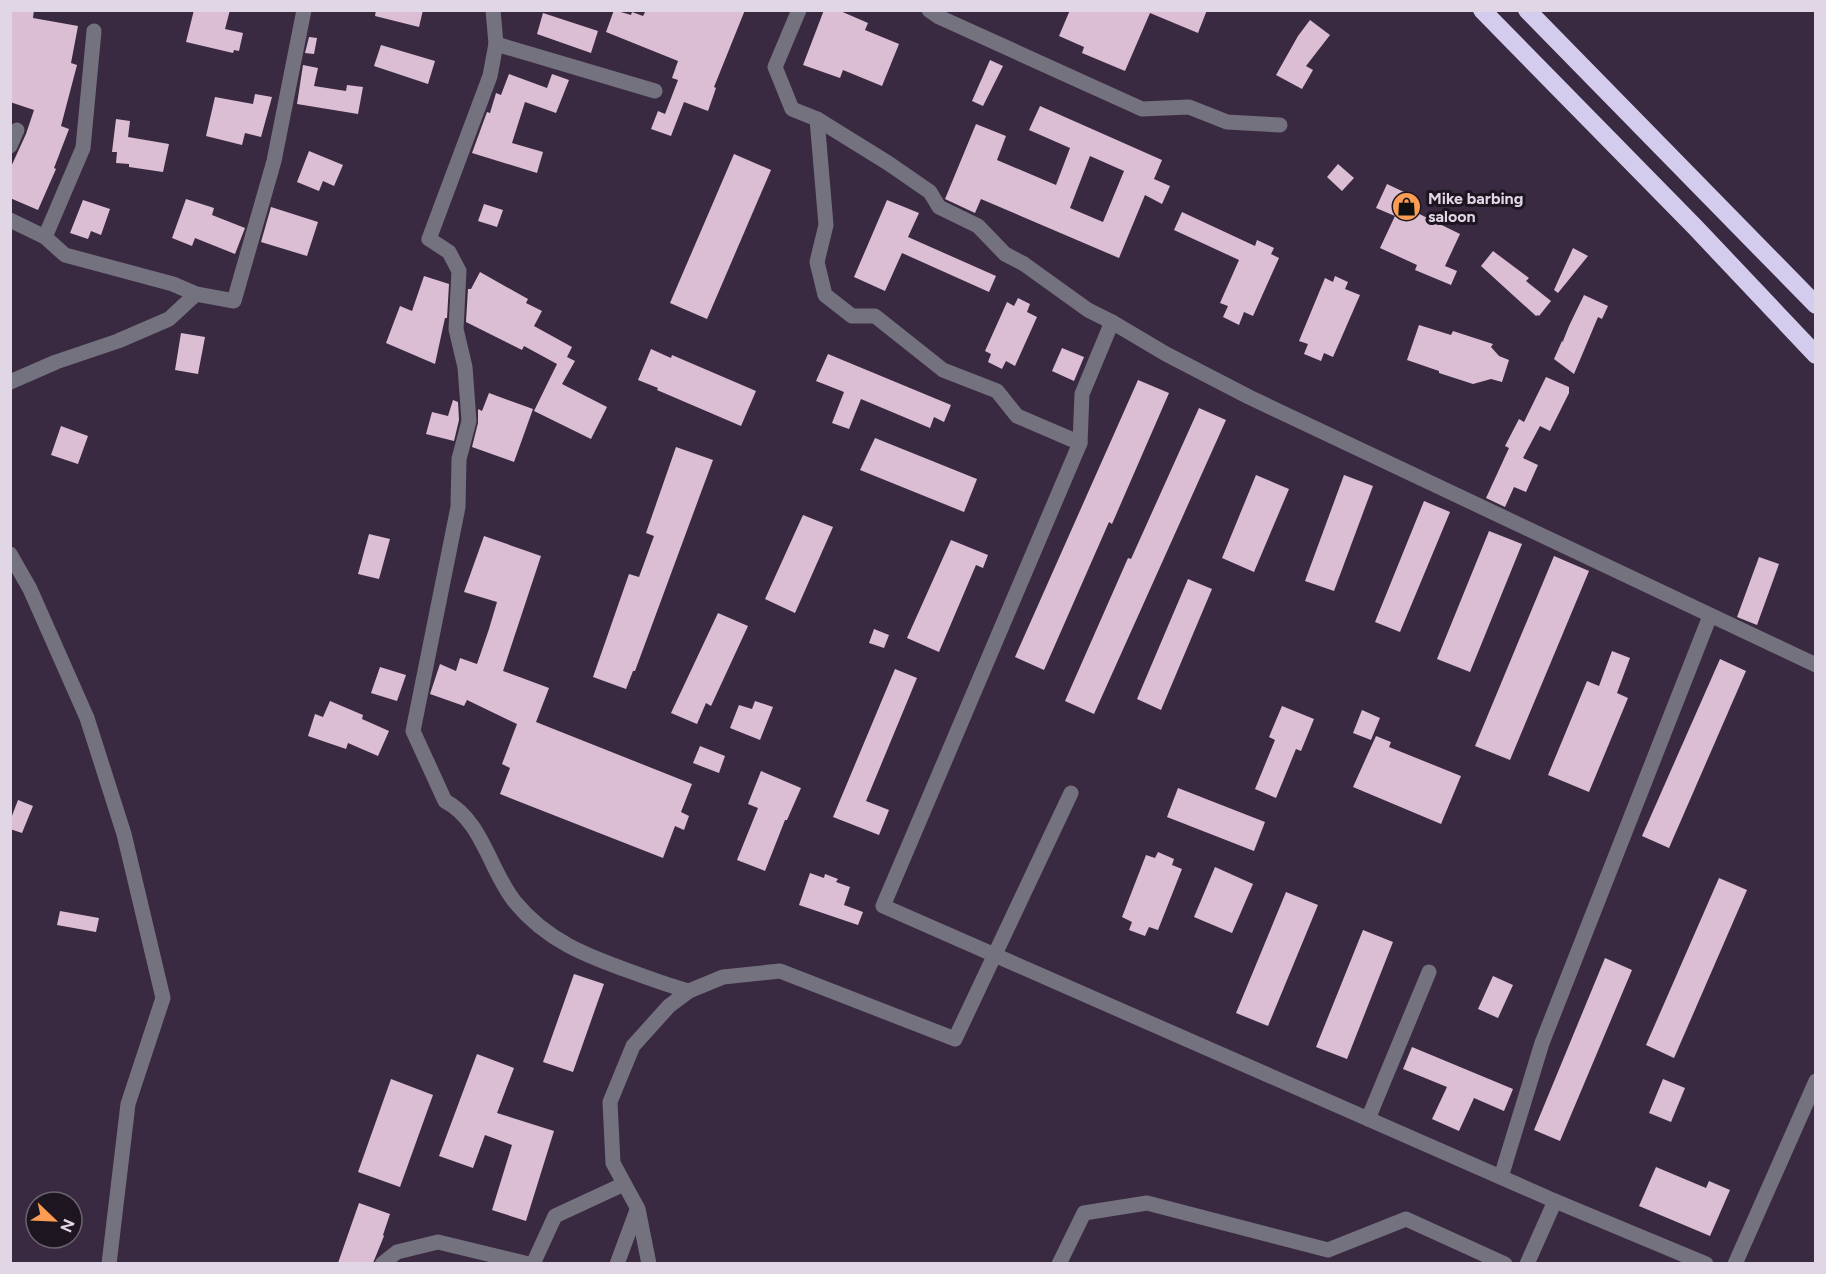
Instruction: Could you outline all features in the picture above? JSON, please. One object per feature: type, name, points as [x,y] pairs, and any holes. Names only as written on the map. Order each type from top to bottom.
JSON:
[{"type":"highway","points":[[1482,10],[1695,227],[1815,355]]},
{"type":"highway","points":[[1527,10],[1815,305]]},
{"type":"street","points":[[10,220],[45,237],[65,255],[173,284],[196,294],[234,302],[274,161],[304,10]]},
{"type":"street","points":[[493,10],[496,44],[490,76],[429,239],[449,252],[459,271],[456,329],[465,367],[469,421],[459,459],[458,507],[413,731],[445,801],[456,808],[473,827],[502,882],[515,902],[528,916],[564,945],[585,956],[689,991]]},
{"type":"street","points":[[799,10],[775,67],[792,109],[817,119],[898,169],[930,192],[939,207],[978,226],[1005,254],[1024,264],[1088,310],[1249,398],[1815,665]]},
{"type":"street","points":[[929,10],[939,17],[1142,109],[1189,107],[1227,122],[1280,124]]},
{"type":"street","points":[[45,237],[83,148],[94,31]]},
{"type":"street","points":[[496,44],[655,91]]},
{"type":"street","points":[[817,119],[826,225],[817,262],[825,295],[852,316],[875,316],[943,370],[997,391],[1017,416],[1080,443]]},
{"type":"street","points":[[10,146],[17,130]]},
{"type":"street","points":[[10,382],[169,319],[196,294]]},
{"type":"street","points":[[1112,322],[1082,394],[1080,443],[883,906],[1555,1201],[1706,1263]]},
{"type":"street","points":[[10,554],[30,589],[87,718],[124,834],[163,998],[128,1104],[109,1263]]},
{"type":"street","points":[[1501,1177],[1542,1043],[1710,616]]},
{"type":"street","points":[[649,1263],[638,1209],[613,1163],[610,1102],[633,1046],[669,1006],[689,991],[723,977],[780,971],[955,1039],[1071,793]]},
{"type":"street","points":[[1368,1119],[1429,972]]},
{"type":"street","points":[[1735,1263],[1815,1081]]},
{"type":"street","points":[[382,1263],[397,1252],[438,1242],[531,1263],[555,1216],[624,1184]]},
{"type":"street","points":[[1527,1263],[1555,1201]]},
{"type":"street","points":[[1059,1263],[1084,1213],[1147,1203],[1328,1250],[1406,1219],[1505,1263]]},
{"type":"street","points":[[617,1263],[638,1209]]},
{"type":"building","points":[[10,10],[34,10],[33,18],[78,26],[71,63],[77,65],[61,126],[69,129],[54,168],[56,169],[38,210],[10,198],[10,169],[34,110],[10,102]]},
{"type":"building","points":[[194,10],[230,10],[225,29],[243,33],[239,51],[234,50],[233,53],[186,42]]},
{"type":"building","points":[[376,10],[423,10],[419,27],[375,16]]},
{"type":"building","points":[[614,10],[643,16],[646,10],[745,10],[714,87],[716,88],[708,111],[684,102],[671,136],[651,129],[658,111],[665,114],[678,80],[672,78],[678,61],[606,32]]},
{"type":"building","points":[[824,10],[838,10],[868,23],[865,30],[899,44],[882,86],[843,70],[840,78],[803,65]]},
{"type":"building","points":[[1070,10],[1207,10],[1198,33],[1150,13],[1125,71],[1082,53],[1084,47],[1059,36]]},
{"type":"building","points":[[543,13],[598,31],[591,53],[537,34]]},
{"type":"building","points":[[1310,20],[1330,35],[1306,66],[1313,70],[1302,89],[1276,75]]},
{"type":"building","points":[[309,37],[317,38],[314,54],[305,53]]},
{"type":"building","points":[[381,45],[435,61],[428,84],[374,66]]},
{"type":"building","points":[[990,60],[1003,66],[983,106],[972,101]]},
{"type":"building","points":[[303,65],[318,68],[314,86],[346,91],[347,85],[363,87],[358,114],[297,104]]},
{"type":"building","points":[[509,74],[547,88],[552,74],[569,80],[556,113],[525,102],[512,143],[543,152],[537,173],[472,153],[487,112],[490,113],[496,93],[501,95]]},
{"type":"building","points":[[255,94],[272,97],[261,137],[245,133],[242,145],[206,136],[215,97],[253,104]]},
{"type":"building","points":[[1040,106],[1162,160],[1154,179],[1170,186],[1162,204],[1145,195],[1119,258],[981,199],[975,213],[945,199],[976,124],[1006,136],[997,160],[1056,185],[1070,148],[1029,130]],"holes":[[[1090,156],[1124,171],[1103,222],[1070,208]]]},
{"type":"building","points":[[116,119],[130,121],[128,137],[169,144],[163,172],[116,163],[117,152],[112,152]]},
{"type":"building","points":[[309,151],[343,165],[334,186],[323,181],[319,191],[297,182]]},
{"type":"building","points":[[734,154],[771,170],[707,319],[670,303]]},
{"type":"building","points":[[1338,164],[1354,178],[1342,191],[1327,177]]},
{"type":"building","points":[[1387,184],[1406,193],[1401,205],[1460,234],[1445,266],[1457,271],[1451,285],[1415,270],[1417,265],[1380,248],[1395,216],[1376,208]]},
{"type":"building","points":[[186,199],[214,208],[212,215],[245,228],[235,254],[195,238],[192,246],[172,238]]},
{"type":"building","points":[[83,200],[110,209],[101,235],[91,231],[88,239],[70,233]]},
{"type":"building","points":[[887,200],[919,213],[908,237],[996,276],[989,292],[902,253],[885,291],[854,277]]},
{"type":"building","points":[[484,204],[503,210],[497,227],[478,221]]},
{"type":"building","points":[[271,207],[318,222],[307,256],[261,242]]},
{"type":"building","points":[[1182,212],[1255,246],[1257,240],[1274,248],[1271,254],[1279,258],[1253,316],[1244,312],[1239,325],[1223,317],[1228,306],[1220,303],[1239,260],[1174,230]]},
{"type":"building","points":[[1573,248],[1588,256],[1558,293],[1554,290]]},
{"type":"building","points":[[1493,251],[1529,278],[1526,281],[1551,301],[1539,316],[1536,316],[1481,266]]},
{"type":"building","points":[[480,272],[528,299],[526,303],[542,311],[534,326],[572,347],[567,357],[575,361],[562,384],[607,407],[591,439],[534,411],[557,364],[524,346],[522,350],[466,322],[468,289],[471,289]]},
{"type":"building","points":[[424,276],[449,284],[447,318],[445,318],[435,364],[386,343],[400,306],[412,311]]},
{"type":"building","points":[[1335,276],[1348,282],[1345,289],[1360,295],[1333,357],[1324,353],[1321,361],[1304,354],[1308,344],[1299,341],[1325,278],[1333,282]]},
{"type":"building","points":[[1584,295],[1608,306],[1602,319],[1598,317],[1574,374],[1554,359],[1562,341],[1564,342]]},
{"type":"building","points":[[1018,298],[1030,304],[1027,312],[1037,317],[1015,366],[1006,361],[1002,369],[988,362],[991,354],[985,351],[1007,302],[1014,306]]},
{"type":"building","points":[[1419,325],[1451,335],[1453,331],[1493,344],[1491,347],[1499,356],[1509,360],[1502,382],[1491,379],[1473,384],[1407,360]]},
{"type":"building","points":[[181,333],[205,337],[198,374],[175,370]]},
{"type":"building","points":[[1062,348],[1084,357],[1074,381],[1052,371]]},
{"type":"building","points":[[651,349],[671,358],[672,355],[756,391],[741,426],[638,380]]},
{"type":"building","points":[[828,354],[951,405],[944,422],[934,417],[930,428],[861,399],[849,429],[832,423],[844,392],[816,381]]},
{"type":"building","points":[[1546,377],[1569,387],[1569,393],[1550,431],[1540,426],[1523,458],[1538,465],[1526,492],[1514,487],[1505,507],[1486,498],[1509,448],[1505,446],[1519,419],[1524,422]]},
{"type":"building","points":[[1138,380],[1169,393],[1112,524],[1109,522],[1044,670],[1015,657]]},
{"type":"building","points":[[489,393],[533,409],[514,462],[472,447],[478,423],[478,409],[482,411]]},
{"type":"building","points":[[453,400],[458,402],[459,420],[454,441],[426,434],[432,412],[448,416]]},
{"type":"building","points":[[1199,408],[1226,420],[1094,714],[1065,701],[1128,558],[1131,559]]},
{"type":"building","points":[[61,426],[88,436],[78,464],[51,455]]},
{"type":"building","points":[[875,438],[977,479],[964,512],[860,470]]},
{"type":"building","points":[[676,447],[713,460],[635,671],[626,689],[593,677],[629,574],[639,577],[654,536],[646,533]]},
{"type":"building","points":[[1256,475],[1289,489],[1254,572],[1222,558]]},
{"type":"building","points":[[1344,475],[1373,486],[1334,591],[1305,581]]},
{"type":"building","points":[[1424,501],[1450,512],[1400,632],[1375,622]]},
{"type":"building","points":[[803,515],[833,527],[795,613],[765,599]]},
{"type":"building","points":[[1489,531],[1522,544],[1470,672],[1437,659]]},
{"type":"building","points":[[369,534],[390,539],[379,579],[358,574]]},
{"type":"building","points":[[484,536],[541,556],[503,671],[549,688],[536,722],[692,784],[681,812],[689,816],[684,830],[675,826],[663,858],[500,794],[510,768],[502,764],[517,724],[467,700],[464,706],[430,694],[440,664],[456,671],[460,658],[477,664],[489,629],[497,602],[464,592]]},
{"type":"building","points":[[951,540],[988,555],[983,568],[976,565],[939,652],[907,638]]},
{"type":"building","points":[[1554,556],[1589,571],[1510,760],[1475,746]]},
{"type":"building","points":[[1759,557],[1779,564],[1757,625],[1737,617]]},
{"type":"building","points":[[1188,579],[1212,589],[1161,710],[1137,699]]},
{"type":"building","points":[[718,613],[748,626],[711,706],[706,703],[697,724],[671,713]]},
{"type":"building","points":[[874,629],[889,635],[884,648],[869,643]]},
{"type":"building","points":[[1612,651],[1630,658],[1617,693],[1628,698],[1589,792],[1548,775],[1587,681],[1599,686]]},
{"type":"building","points":[[1720,659],[1746,671],[1669,848],[1642,836]]},
{"type":"building","points":[[380,667],[406,675],[397,701],[371,693]]},
{"type":"building","points":[[895,669],[917,678],[866,801],[889,810],[879,835],[833,817]]},
{"type":"building","points":[[330,701],[363,715],[362,719],[389,731],[378,756],[348,743],[346,749],[308,736],[315,714],[323,717]]},
{"type":"building","points":[[755,701],[773,707],[760,740],[730,728],[739,705],[752,709]]},
{"type":"building","points":[[1282,706],[1314,719],[1301,751],[1296,749],[1276,798],[1255,789],[1275,740],[1269,737]]},
{"type":"building","points":[[1362,710],[1380,718],[1371,740],[1353,733]]},
{"type":"building","points":[[1376,736],[1391,742],[1389,747],[1461,776],[1441,824],[1353,787]]},
{"type":"building","points":[[700,746],[725,756],[719,773],[693,763]]},
{"type":"building","points":[[761,771],[801,788],[785,820],[765,871],[737,860],[758,808],[748,804]]},
{"type":"building","points":[[1178,788],[1265,822],[1254,851],[1167,817]]},
{"type":"building","points":[[18,800],[33,806],[22,833],[10,829],[10,821]]},
{"type":"building","points":[[1158,852],[1174,859],[1172,865],[1182,869],[1158,930],[1149,927],[1145,936],[1129,930],[1132,922],[1122,917],[1146,855],[1155,858]]},
{"type":"building","points":[[1215,867],[1253,884],[1232,933],[1194,917]]},
{"type":"building","points":[[810,873],[824,878],[825,874],[838,879],[836,882],[850,887],[844,905],[863,912],[858,925],[799,905]]},
{"type":"building","points":[[1719,878],[1747,890],[1674,1058],[1646,1045]]},
{"type":"building","points":[[1286,892],[1318,905],[1268,1026],[1236,1013]]},
{"type":"building","points":[[60,911],[99,918],[96,932],[57,925]]},
{"type":"building","points":[[1363,930],[1393,942],[1347,1059],[1316,1047]]},
{"type":"building","points":[[1605,958],[1632,970],[1560,1141],[1534,1130]]},
{"type":"building","points":[[574,974],[604,984],[573,1072],[543,1062]]},
{"type":"building","points":[[1493,976],[1513,985],[1498,1018],[1478,1009]]},
{"type":"building","points":[[1412,1047],[1513,1089],[1504,1111],[1474,1098],[1459,1131],[1432,1119],[1447,1087],[1403,1069]]},
{"type":"building","points":[[477,1054],[514,1068],[497,1113],[554,1131],[526,1221],[492,1210],[512,1145],[485,1135],[473,1168],[439,1156]]},
{"type":"building","points":[[391,1079],[433,1095],[400,1187],[358,1172]]},
{"type":"building","points":[[1663,1079],[1685,1088],[1671,1122],[1649,1113]]},
{"type":"building","points":[[1656,1167],[1706,1188],[1709,1181],[1730,1190],[1710,1236],[1639,1206]]},
{"type":"building","points":[[359,1203],[390,1214],[384,1236],[373,1263],[338,1263]]},
{"type":"place","name":"Mike barbing saloon","points":[[1407,207]]}]
